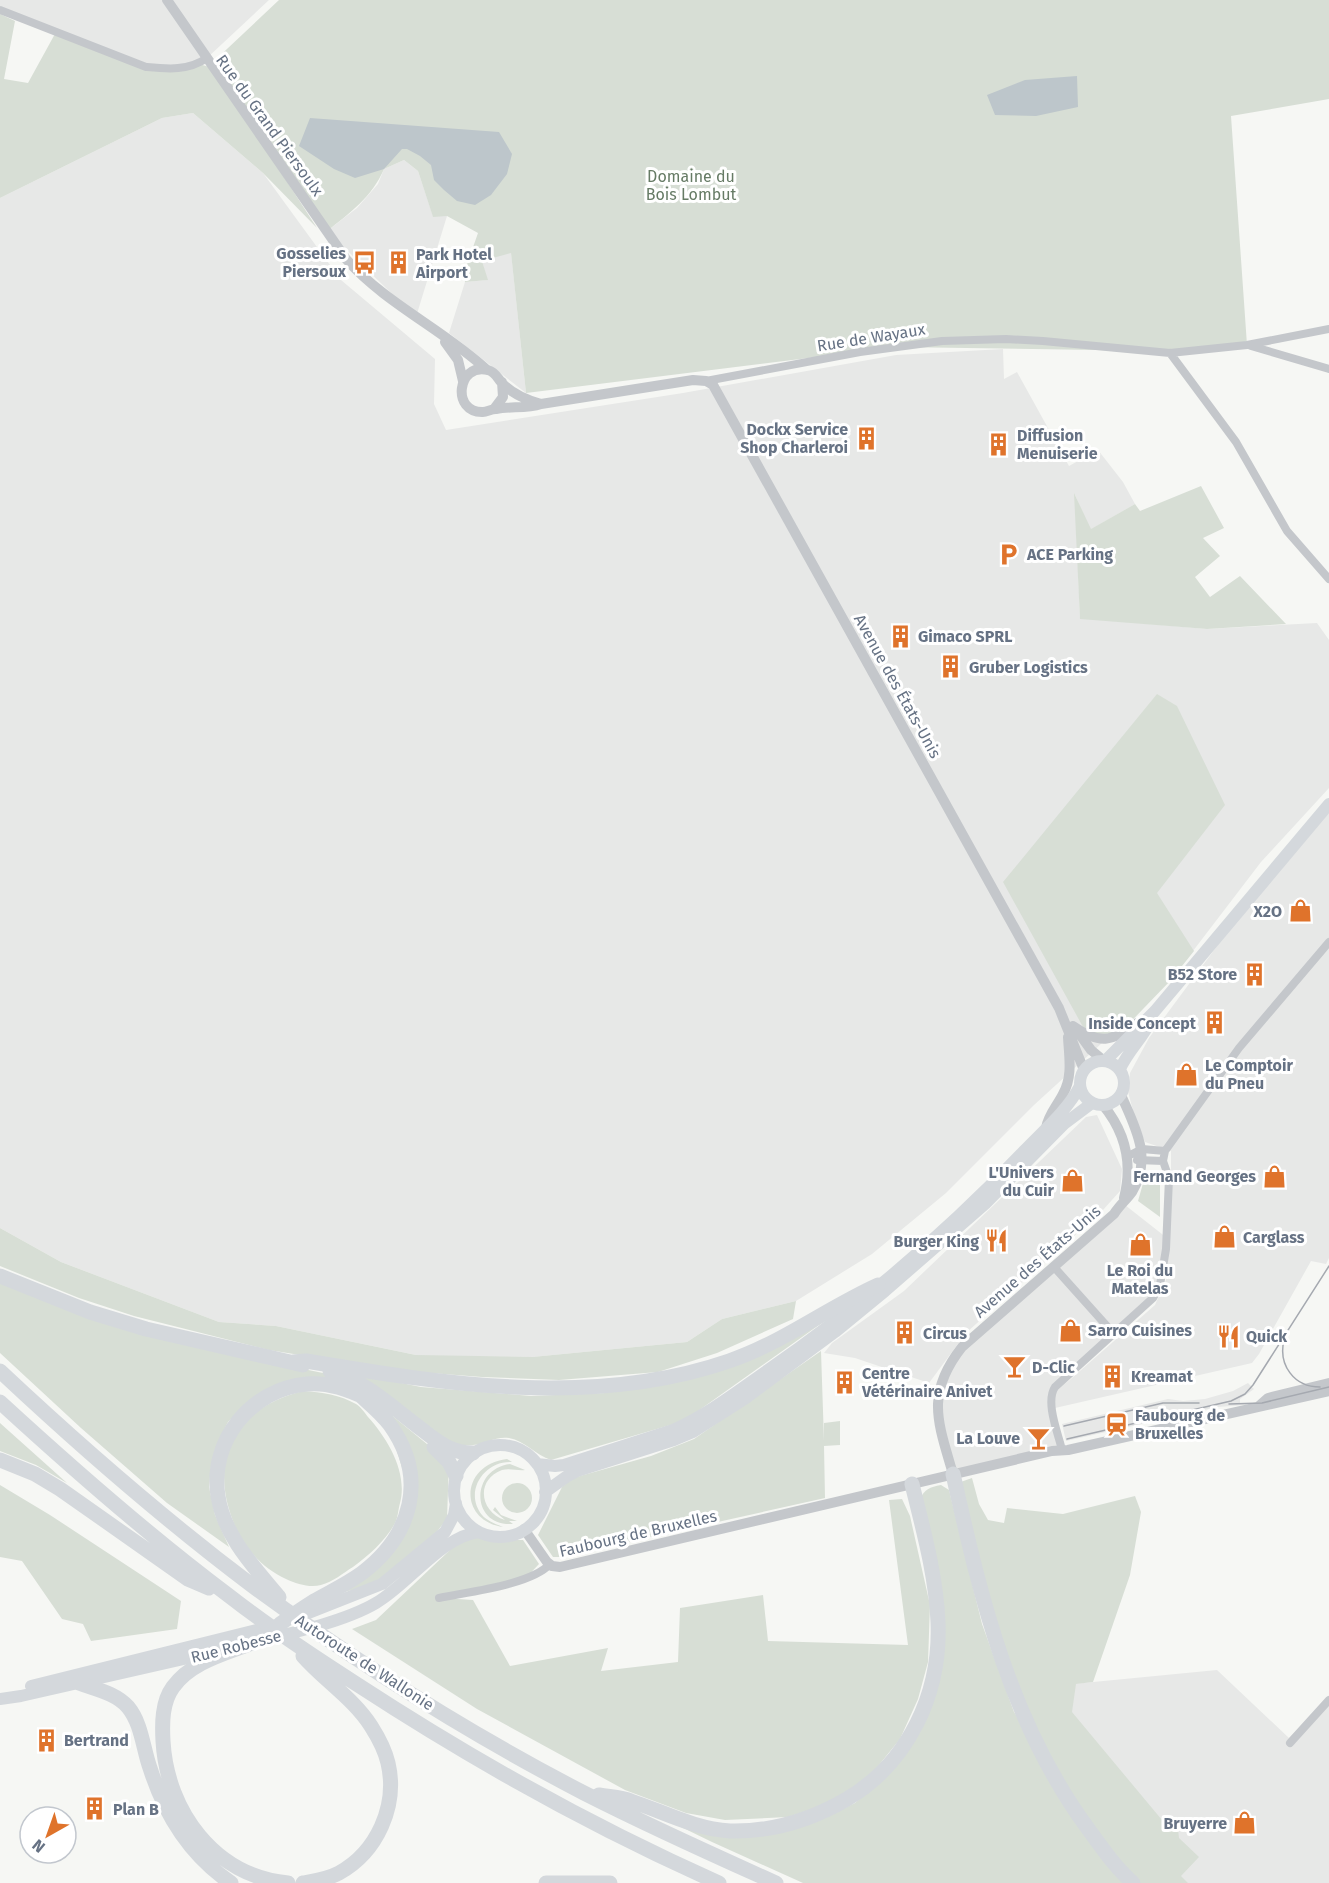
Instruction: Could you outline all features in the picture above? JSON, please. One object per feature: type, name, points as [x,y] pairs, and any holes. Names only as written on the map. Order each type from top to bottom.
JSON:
[{"type":"highway","points":[[0,1276],[90,1312],[146,1329],[340,1374],[358,1383],[449,1449],[473,1453]]},
{"type":"highway","points":[[293,1362],[306,1360],[392,1375],[514,1387],[626,1384],[678,1376],[730,1360],[771,1343],[849,1298],[878,1285]]},
{"type":"highway","points":[[0,1371],[76,1442],[153,1507],[259,1583]]},
{"type":"highway","points":[[361,1396],[388,1423],[406,1455],[412,1488],[406,1515],[387,1549],[363,1572],[286,1619],[259,1583],[237,1545],[223,1517],[218,1498],[216,1475],[218,1462],[230,1432],[256,1403],[274,1392],[292,1386],[332,1385],[361,1396],[384,1409],[438,1450],[449,1462],[456,1476]]},
{"type":"highway","name":"Autoroute de Wallonie","points":[[0,1402],[61,1458],[147,1531],[228,1596],[287,1638],[323,1669],[499,1773],[572,1812],[719,1883]]},
{"type":"highway","points":[[0,1460],[27,1470],[60,1488],[188,1579],[228,1596]]},
{"type":"highway","points":[[953,1474],[990,1629],[1030,1733],[1074,1811],[1097,1842],[1133,1883]]},
{"type":"highway","points":[[584,1793],[628,1800],[693,1824],[729,1831],[757,1830],[786,1825],[835,1806],[863,1790],[890,1765],[908,1740],[923,1711],[932,1685],[936,1658],[938,1623],[933,1576],[912,1484]]},
{"type":"highway","name":"Autoroute de Wallonie","points":[[286,1619],[356,1656],[438,1709],[584,1793],[697,1848],[776,1883]]},
{"type":"highway","points":[[252,1643],[195,1666],[172,1688],[166,1701],[163,1717],[163,1747],[173,1793],[190,1823],[210,1848],[249,1874],[258,1878],[288,1883]]},
{"type":"highway","points":[[303,1883],[338,1874],[366,1851],[379,1833],[388,1812],[391,1788],[388,1763],[380,1742],[369,1723],[323,1669]]},
{"type":"highway","points":[[79,1683],[110,1694],[129,1709],[138,1725],[163,1804],[180,1833],[198,1855],[231,1883]]},
{"type":"highway","points":[[546,1883],[610,1883]]},
{"type":"main road","points":[[1104,1061],[1155,1011],[1329,804]]},
{"type":"main road","points":[[1120,1070],[1126,1057],[1144,1034],[1155,1011]]},
{"type":"main road","points":[[545,1492],[577,1472],[693,1432],[746,1398],[835,1332],[985,1204],[1064,1124],[1097,1104],[1112,1103],[1120,1095],[1124,1082],[1120,1070],[1104,1061],[1090,1064],[1080,1078],[1080,1086],[1085,1098],[1097,1104]]},
{"type":"main road","points":[[537,1464],[555,1466],[574,1463],[673,1430],[688,1423],[784,1359],[878,1285],[981,1195],[1072,1101],[1080,1086]]},
{"type":"main road","points":[[495,1445],[507,1446],[528,1455],[537,1464],[545,1492],[542,1509],[538,1516],[524,1529],[510,1535],[500,1536],[479,1532],[465,1520],[454,1494],[456,1476],[460,1467],[473,1453],[495,1445]]},
{"type":"main road","name":"Rue Robesse","points":[[2,1699],[19,1689],[286,1619],[382,1584],[445,1532],[454,1515],[456,1503]]},
{"type":"main road","name":"Rue Robesse","points":[[2,1699],[252,1643],[356,1613],[391,1593],[453,1540],[468,1533],[479,1532]]},
{"type":"street","points":[[167,0],[207,58]]},
{"type":"street","name":"Rue du Grand Piersoulx","points":[[0,10],[146,67],[166,69],[187,67],[207,58],[346,259],[361,274],[488,370]]},
{"type":"street","name":"Rue de Wayaux","points":[[706,381],[860,352],[942,341],[1006,339],[1170,353],[1248,345],[1329,329]]},
{"type":"street","name":"Rue du Grand Piersoulx","points":[[438,334],[455,353],[462,381]]},
{"type":"street","points":[[1248,345],[1329,369]]},
{"type":"street","points":[[1170,353],[1236,442],[1287,531],[1329,579]]},
{"type":"street","points":[[541,404],[524,398],[488,370],[476,370],[462,381],[460,390],[462,398],[470,409],[482,412],[494,409],[517,409],[693,380],[706,381]]},
{"type":"street","name":"Avenue des États-Unis","points":[[706,381],[713,386],[722,401],[1059,1008],[1070,1030],[1084,1070]]},
{"type":"street","points":[[494,409],[503,397],[502,382]]},
{"type":"street","points":[[1062,1450],[1051,1405],[1051,1394],[1055,1387],[1153,1298],[1160,1285],[1166,1249],[1169,1178],[1163,1161],[1165,1151],[1239,1048],[1329,942]]},
{"type":"street","points":[[1046,1128],[1048,1119],[1064,1093],[1070,1074],[1070,1030],[1104,1039],[1123,1033],[1155,1011]]},
{"type":"street","name":"Avenue des États-Unis","points":[[1070,1030],[1104,1061]]},
{"type":"street","name":"Avenue des États-Unis","points":[[953,1474],[937,1409],[944,1376],[951,1362],[962,1347],[1114,1214],[1135,1185],[1142,1161],[1142,1149],[1120,1095]]},
{"type":"street","name":"Avenue des États-Unis","points":[[1097,1104],[1113,1118],[1128,1156],[1127,1183],[1123,1201]]},
{"type":"street","points":[[1128,1156],[1142,1149],[1165,1151]]},
{"type":"street","points":[[1128,1156],[1142,1161],[1163,1161]]},
{"type":"street","points":[[1054,1267],[1114,1334]]},
{"type":"street","name":"Faubourg de Bruxelles","points":[[1259,1406],[1268,1398],[1329,1383]]},
{"type":"street","name":"Faubourg de Bruxelles","points":[[524,1529],[550,1564],[556,1567],[565,1566],[1052,1451],[1329,1391]]},
{"type":"street","name":"Faubourg de Bruxelles","points":[[439,1598],[524,1580],[541,1573],[550,1564]]},
{"type":"street","points":[[1290,1743],[1329,1700]]},
{"type":"shaded area","points":[[0,0],[269,0],[199,64],[146,67],[0,10]]},
{"type":"shaded area","points":[[1077,76],[1078,107],[1036,116],[995,115],[987,95],[1025,80]]},
{"type":"shaded area","points":[[193,113],[263,173],[341,280],[435,359],[434,404],[446,430],[683,393],[896,355],[1003,349],[1004,379],[1017,372],[1069,466],[1098,450],[1123,482],[1135,504],[1090,530],[1075,495],[1080,618],[1207,629],[1317,623],[1329,640],[1329,788],[1261,862],[1170,981],[1034,1105],[946,1193],[872,1254],[796,1301],[722,1319],[687,1342],[532,1357],[421,1356],[276,1326],[219,1322],[61,1262],[0,1228],[0,198],[162,118]]},
{"type":"shaded area","points":[[310,118],[499,132],[512,154],[507,174],[491,195],[475,205],[457,201],[434,180],[431,165],[407,149],[402,149],[384,169],[355,178],[334,169],[299,146]]},
{"type":"shaded area","points":[[404,160],[418,171],[433,216],[447,216],[416,317],[327,231],[357,208],[378,184],[384,169]]},
{"type":"shaded area","points":[[511,252],[526,393],[449,333],[465,282],[487,280],[482,261]]},
{"type":"shaded area","points":[[1329,804],[1329,1258],[1326,1264],[1311,1261],[1252,1363],[1055,1408],[1061,1451],[958,1475],[940,1428],[942,1381],[975,1331],[1125,1205],[1167,1238],[1161,1279],[1145,1305],[1064,1385],[1155,1305],[1166,1280],[1171,1215],[1171,1151],[1145,1142],[1137,1125],[1128,1092],[1130,1073],[1149,1038],[1226,934]]},
{"type":"shaded area","points":[[1097,1115],[1122,1169],[1120,1191],[1103,1210],[966,1333],[929,1383],[855,1358],[824,1353],[832,1343],[904,1291],[1086,1117]]},
{"type":"shaded area","points":[[1248,1383],[1254,1389],[1240,1399],[1240,1403],[1249,1403],[1246,1405],[1217,1407],[1066,1441],[1062,1424],[1168,1399],[1183,1401],[1205,1399],[1233,1391]]},
{"type":"shaded area","points":[[1217,1670],[1289,1738],[1329,1700],[1329,1883],[1133,1883],[1012,1690]]},
{"type":"green space","name":"Domaine du Bois Lombut","points":[[279,0],[1329,0],[1329,99],[1231,116],[1247,345],[1160,351],[897,347],[526,393],[511,253],[482,261],[488,280],[465,282],[464,273],[478,233],[447,216],[433,217],[418,171],[404,160],[384,169],[367,196],[327,231],[229,92],[317,228],[263,173],[193,113],[162,118],[0,198],[0,14],[15,21],[4,79],[28,83],[56,32],[146,67],[199,64],[213,68],[211,64]]},
{"type":"green space","points":[[1201,486],[1224,528],[1203,538],[1220,556],[1195,577],[1210,597],[1240,576],[1286,624],[1207,629],[1080,619],[1074,493],[1091,529],[1135,504],[1140,511]]},
{"type":"green space","points":[[1157,694],[1177,706],[1225,805],[1157,893],[1194,951],[1170,981],[1118,1035],[1088,1036],[1003,882]]},
{"type":"green space","points":[[1151,1170],[1160,1173],[1160,1217],[1138,1201],[1146,1173]]},
{"type":"green space","points":[[0,1228],[61,1262],[219,1322],[276,1326],[416,1355],[532,1357],[687,1342],[722,1319],[796,1301],[793,1319],[717,1353],[658,1372],[559,1380],[392,1370],[269,1350],[134,1316],[79,1298],[0,1266]]},
{"type":"green space","points":[[0,1280],[284,1365],[323,1373],[350,1384],[320,1378],[244,1405],[228,1422],[218,1442],[211,1466],[209,1487],[215,1515],[229,1547],[167,1503],[0,1353]]},
{"type":"green space","points":[[826,1320],[684,1421],[551,1460],[509,1438],[473,1445],[454,1445],[337,1370],[421,1387],[531,1396],[605,1393],[687,1377]]},
{"type":"green space","points":[[821,1351],[824,1441],[824,1423],[840,1421],[840,1445],[824,1446],[825,1498],[553,1557],[538,1535],[562,1487],[573,1478],[651,1456],[694,1439]]},
{"type":"green space","points":[[303,1391],[337,1396],[360,1407],[389,1446],[399,1468],[402,1492],[397,1517],[386,1537],[353,1567],[330,1582],[317,1586],[304,1585],[286,1579],[269,1569],[248,1548],[233,1521],[226,1497],[224,1476],[227,1456],[234,1438],[245,1422],[261,1409]]},
{"type":"green space","points":[[384,1409],[449,1462],[447,1519],[418,1555],[382,1584],[343,1592],[376,1560],[411,1497]]},
{"type":"green space","points":[[0,1423],[67,1483],[36,1465],[0,1451]]},
{"type":"green space","points":[[507,1459],[512,1462],[493,1466],[486,1472],[476,1487],[475,1496],[482,1515],[503,1527],[488,1522],[478,1514],[472,1504],[470,1493],[473,1481],[480,1471],[491,1463]]},
{"type":"green space","points":[[510,1464],[525,1470],[505,1469],[493,1475],[484,1488],[484,1496],[490,1510],[505,1520],[493,1510],[495,1507],[501,1515],[517,1521],[509,1521],[513,1524],[499,1522],[489,1517],[480,1497],[482,1486],[488,1476],[497,1468]]},
{"type":"green space","points":[[972,1478],[979,1504],[988,1520],[1004,1523],[1007,1508],[1063,1514],[1135,1496],[1141,1512],[1130,1575],[1093,1682],[1076,1684],[1072,1712],[1162,1820],[1177,1821],[1179,1838],[1199,1857],[1181,1876],[1188,1883],[1135,1883],[1061,1790],[1012,1690],[955,1484]]},
{"type":"green space","points":[[517,1483],[528,1487],[532,1498],[528,1509],[517,1513],[506,1509],[502,1498],[506,1487]]},
{"type":"green space","points":[[0,1485],[181,1601],[177,1629],[91,1641],[83,1624],[62,1619],[22,1561],[0,1557]]},
{"type":"green space","points":[[941,1485],[949,1490],[982,1624],[1014,1712],[1127,1883],[803,1883],[677,1825],[722,1834],[820,1820],[855,1803],[890,1773],[940,1667],[920,1500],[928,1489]]},
{"type":"green space","points":[[902,1499],[910,1516],[930,1605],[928,1662],[918,1699],[900,1739],[870,1776],[830,1803],[788,1817],[725,1820],[686,1813],[625,1790],[477,1709],[352,1629],[376,1620],[468,1533],[490,1540],[523,1540],[539,1564],[524,1580],[442,1598],[473,1600],[510,1666],[608,1648],[601,1671],[678,1662],[680,1608],[763,1595],[768,1641],[908,1645],[889,1500]]},
{"type":"tram line","points":[[1067,1439],[1231,1401],[1245,1394],[1329,1266]]},
{"type":"tram line","points":[[1284,1340],[1283,1358],[1290,1373],[1303,1383],[1320,1387]]},
{"type":"tram line","points":[[1229,1404],[1262,1403],[1329,1387]]},
{"type":"tram line","points":[[1064,1426],[1163,1403],[1199,1403]]},
{"type":"place","name":"Gosselies Piersoux","points":[[364,262]]},
{"type":"place","name":"Park Hotel Airport","points":[[398,263]]},
{"type":"place","name":"Dockx Service Shop Charleroi","points":[[866,438]]},
{"type":"place","name":"Diffusion Menuiserie","points":[[999,444]]},
{"type":"place","name":"ACE Parking","points":[[1009,554]]},
{"type":"place","name":"Gimaco SPRL","points":[[900,636]]},
{"type":"place","name":"Gruber Logistics","points":[[951,667]]},
{"type":"place","name":"X2O","points":[[1300,911]]},
{"type":"place","name":"B52 Store","points":[[1255,974]]},
{"type":"place","name":"Inside Concept","points":[[1214,1023]]},
{"type":"place","name":"Le Comptoir du Pneu","points":[[1187,1074]]},
{"type":"place","name":"Fernand Georges","points":[[1274,1176]]},
{"type":"place","name":"L'Univers du Cuir","points":[[1072,1181]]},
{"type":"place","name":"Carglass","points":[[1225,1237]]},
{"type":"place","name":"Burger King","points":[[997,1241]]},
{"type":"place","name":"Le Roi du Matelas","points":[[1140,1245]]},
{"type":"place","name":"Sarro Cuisines","points":[[1070,1330]]},
{"type":"place","name":"Circus","points":[[905,1333]]},
{"type":"place","name":"Quick","points":[[1228,1336]]},
{"type":"place","name":"D-Clic","points":[[1014,1367]]},
{"type":"place","name":"Kreamat","points":[[1113,1376]]},
{"type":"place","name":"Centre Vétérinaire Anivet","points":[[844,1382]]},
{"type":"place","name":"Faubourg de Bruxelles","points":[[1117,1424]]},
{"type":"place","name":"La Louve","points":[[1038,1438]]},
{"type":"place","name":"Bertrand","points":[[46,1740]]},
{"type":"place","name":"Plan B","points":[[95,1809]]},
{"type":"place","name":"Bruyerre","points":[[1245,1823]]}]
